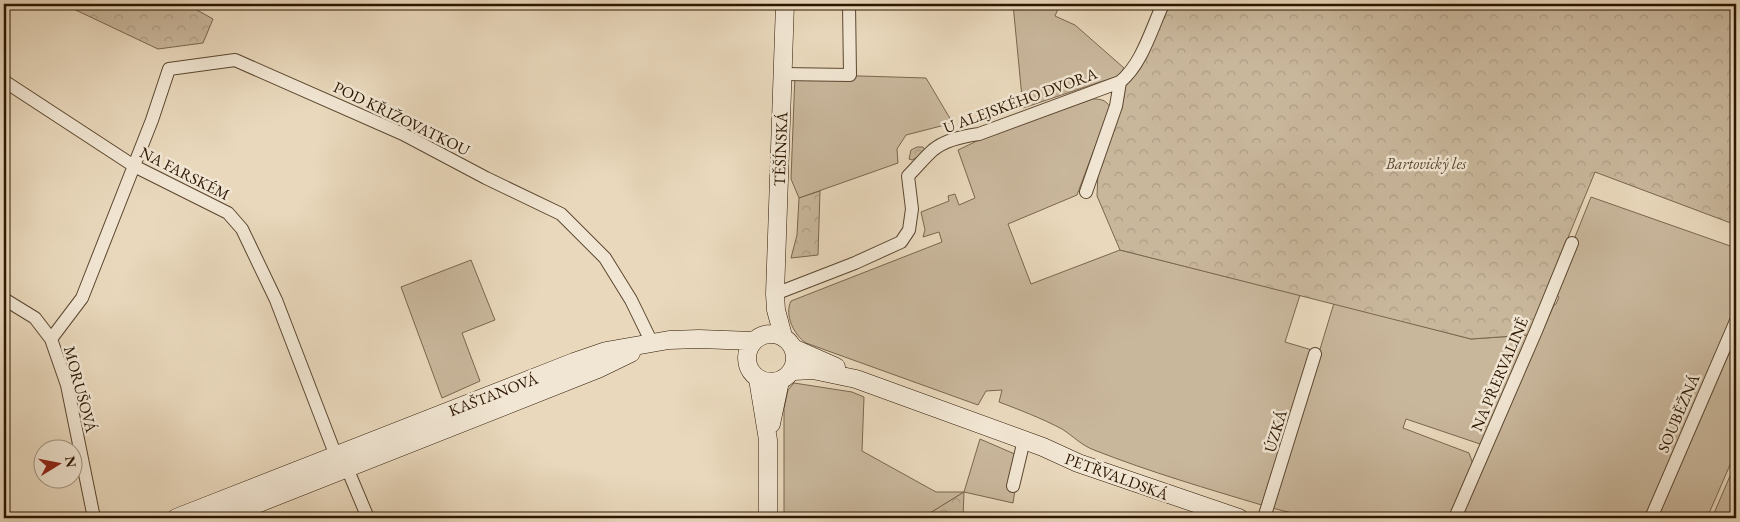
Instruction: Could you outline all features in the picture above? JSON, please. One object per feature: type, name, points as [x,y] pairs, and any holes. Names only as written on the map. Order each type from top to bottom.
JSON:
[{"type":"main road","name":"TĚŠÍNSKÁ","points":[[784,5],[775,294],[776,310],[788,342]]},
{"type":"main road","name":"TĚŠÍNSKÁ","points":[[758,338],[775,294]]},
{"type":"main road","points":[[768,440],[785,377],[795,361],[788,342],[773,333],[758,338],[747,352],[747,364],[752,373],[758,379],[769,382],[785,377]]},
{"type":"main road","name":"KAŠTANOVÁ","points":[[221,518],[342,462],[574,362],[606,351],[669,340],[758,338]]},
{"type":"main road","points":[[707,340],[747,364]]},
{"type":"main road","name":"PETŘVALDSKÁ","points":[[788,342],[856,379]]},
{"type":"main road","name":"PETŘVALDSKÁ","points":[[785,377],[794,371],[813,370],[856,379],[1024,440],[1078,463],[1240,518]]},
{"type":"main road","points":[[758,379],[768,440],[768,518]]},
{"type":"main road","name":"KAŠTANOVÁ","points":[[176,518],[342,462]]},
{"type":"street","points":[[783,74],[850,74],[849,4]]},
{"type":"street","name":"U ALEJSKÉHO DVORA","points":[[775,294],[855,263],[901,242],[909,230],[912,209],[908,176],[934,150],[948,142],[968,135],[979,134],[1120,82],[1130,74],[1163,4]]},
{"type":"street","name":"POD KŘIŽOVATKOU","points":[[134,166],[169,69],[235,60],[404,134],[486,178],[561,214],[605,258],[631,300],[652,344]]},
{"type":"street","name":"NA FARSKÉM","points":[[4,81],[134,166],[228,213],[242,228],[276,300],[342,462],[368,518]]},
{"type":"street","name":"U ALEJSKÉHO DVORA","points":[[1086,192],[1116,106],[1120,82]]},
{"type":"street","name":"MORUŠOVÁ","points":[[94,518],[67,385],[51,339],[82,298],[134,166]]},
{"type":"street","name":"NA PŘERVALINĚ","points":[[1455,518],[1572,243]]},
{"type":"street","points":[[4,299],[35,318],[51,339]]},
{"type":"street","name":"SOUBĚŽNÁ","points":[[1651,518],[1736,321]]},
{"type":"street","name":"ÚZKÁ","points":[[1264,518],[1315,354]]},
{"type":"street","points":[[1013,486],[1024,440]]},
{"type":"green space","points":[[63,4],[199,4],[197,10],[213,19],[203,43],[158,49]]},
{"type":"green space","points":[[1013,4],[1060,4],[1055,16],[1075,25],[1124,68],[1118,76],[1023,108]]},
{"type":"green space","name":"Bartovický les","points":[[1163,4],[1736,4],[1736,225],[1595,172],[1528,335],[1471,339],[1120,250],[1097,196],[1098,172],[1124,97],[1120,82]]},
{"type":"green space","points":[[795,74],[926,78],[951,120],[950,123],[945,125],[906,135],[897,149],[898,163],[799,198],[791,179]]},
{"type":"green space","points":[[1093,99],[1103,100],[1110,107],[1077,195],[1008,224],[1031,284],[1120,250],[1300,295],[1285,342],[1312,350],[1265,506],[1158,473],[1089,448],[1062,429],[999,402],[1002,390],[986,391],[978,405],[806,343],[791,324],[789,306],[791,301],[942,242],[939,232],[923,237],[925,230],[921,212],[949,201],[948,196],[955,194],[959,205],[975,198],[958,150],[979,140]]},
{"type":"green space","points":[[923,147],[925,150],[923,154],[912,160],[909,159],[911,150]]},
{"type":"green space","points":[[820,191],[818,255],[791,258],[797,235],[799,198]]},
{"type":"green space","points":[[1591,197],[1736,248],[1736,311],[1647,518],[1460,518],[1559,297],[1553,292]]},
{"type":"green space","points":[[471,260],[495,320],[462,333],[480,381],[442,398],[401,287]]},
{"type":"green space","points":[[1334,303],[1471,339],[1528,335],[1483,445],[1406,419],[1403,428],[1469,453],[1473,464],[1451,518],[1312,518],[1272,508]]},
{"type":"green space","points":[[1736,336],[1736,451],[1707,518],[1657,518]]},
{"type":"green space","points":[[794,383],[852,392],[864,397],[862,451],[936,492],[964,492],[922,518],[784,518],[784,409],[788,390]]},
{"type":"green space","points":[[980,439],[1024,458],[1017,477],[1013,503],[964,492]]},
{"type":"green space","points":[[1736,462],[1736,518],[1712,518]]},
{"type":"green space","points":[[964,492],[963,518],[922,518]]},
{"type":"waterway","points":[[934,518],[939,515]]}]
